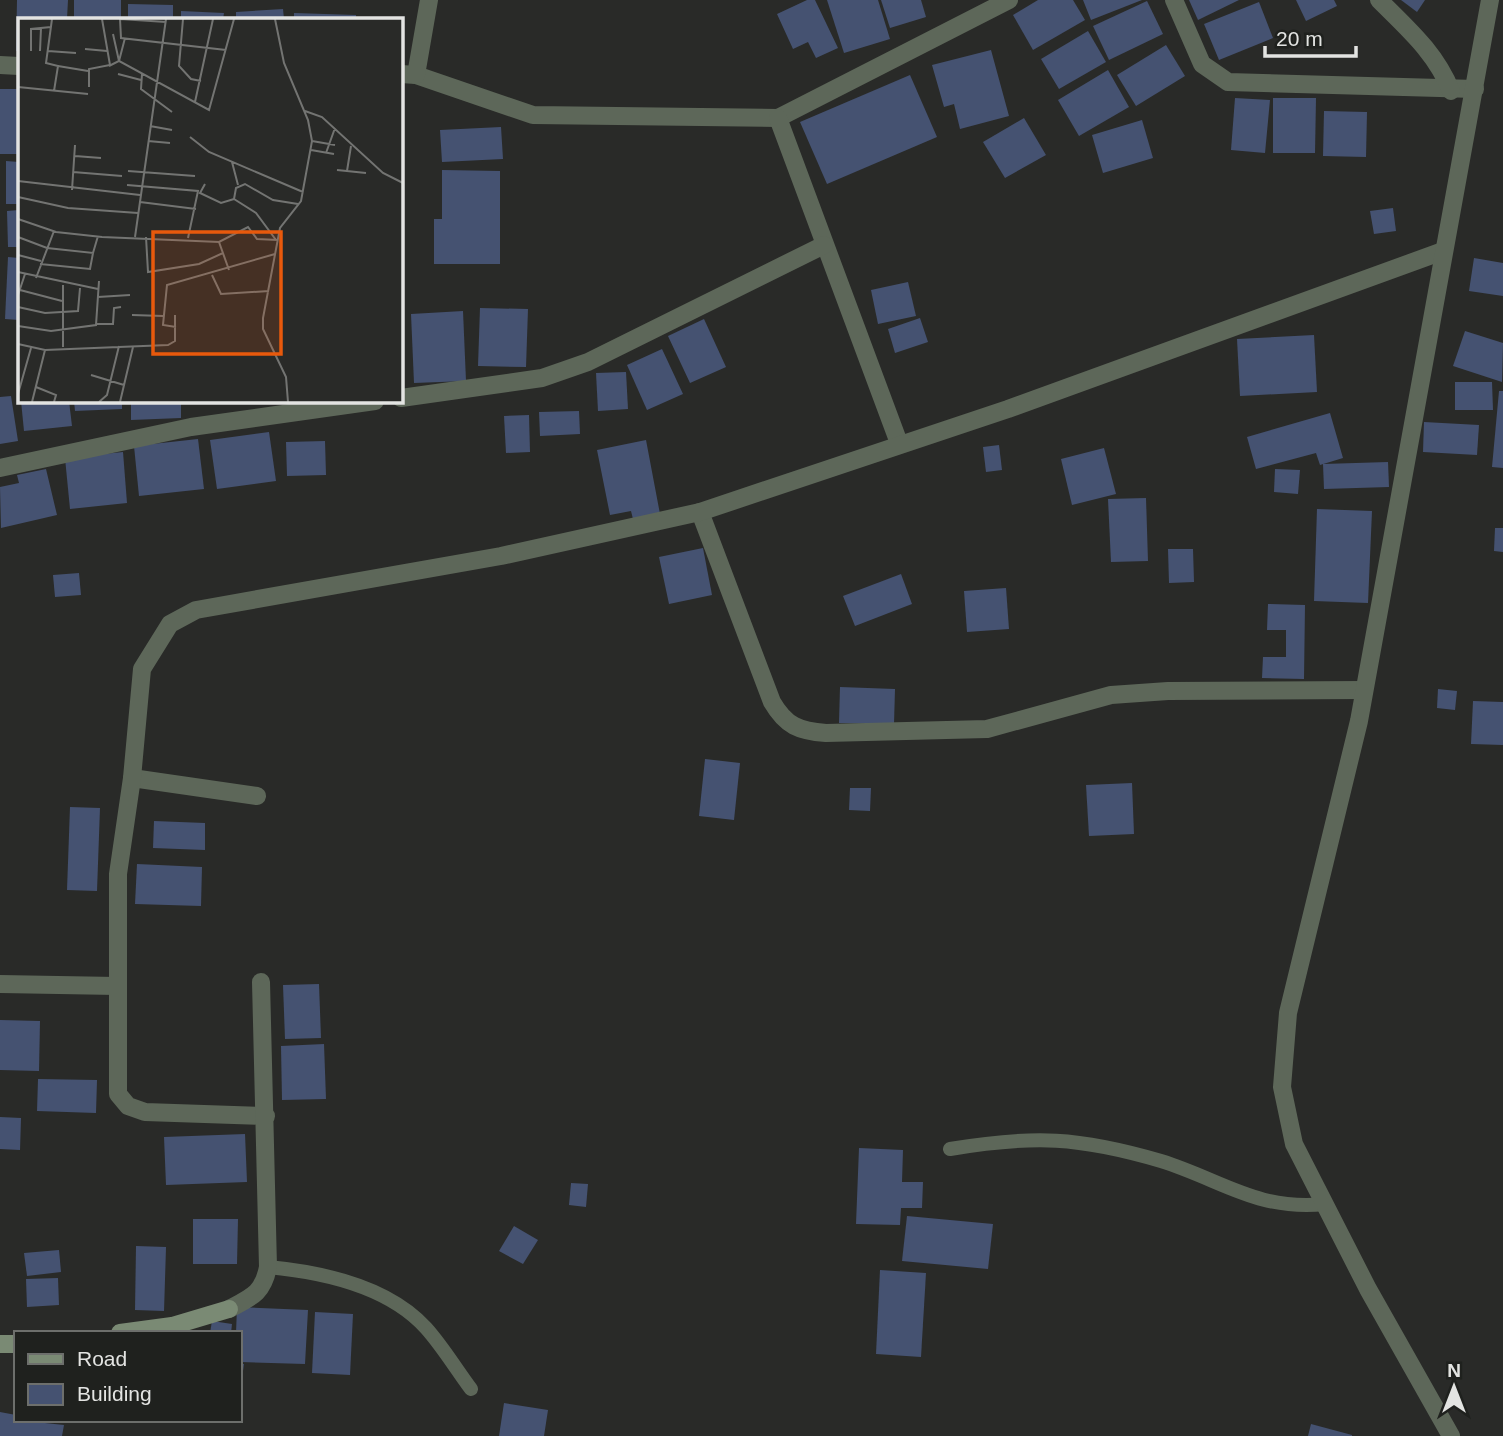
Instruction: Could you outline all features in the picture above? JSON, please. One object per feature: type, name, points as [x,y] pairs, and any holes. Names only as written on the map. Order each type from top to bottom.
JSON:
[{"type":"street","points":[[429,0],[408,75],[533,115],[778,118],[1009,0]]},
{"type":"street","points":[[1174,0],[1202,64],[1228,82],[1451,91],[1475,89]]},
{"type":"street","points":[[1379,0],[1427,48],[1441,67],[1451,91]]},
{"type":"street","points":[[1451,1436],[1368,1289],[1294,1144],[1282,1087],[1288,1013],[1364,690],[1490,0]]},
{"type":"street","points":[[0,65],[18,66]]},
{"type":"street","points":[[778,118],[899,443]]},
{"type":"street","points":[[402,398],[542,378],[588,362],[824,245]]},
{"type":"street","points":[[266,1116],[145,1112],[128,1106],[118,1094],[118,874],[132,778],[142,669],[170,624],[196,610],[501,555],[699,512],[899,443],[1008,409],[1443,251]]},
{"type":"street","points":[[0,468],[191,427],[368,402]]},
{"type":"street","points":[[699,512],[772,702],[783,720],[801,731],[826,733],[987,729],[1059,707],[1122,694],[1364,690]]},
{"type":"street","points":[[132,778],[257,796]]},
{"type":"street","points":[[135,1331],[172,1326],[229,1309],[249,1299],[264,1285],[268,1267],[261,982]]},
{"type":"street","points":[[0,984],[117,986]]},
{"type":"lane","points":[[950,1149],[1017,1139],[1052,1138],[1095,1144],[1164,1162],[1251,1197],[1284,1206],[1325,1204]]},
{"type":"lane","points":[[268,1267],[314,1271],[398,1305],[425,1327],[471,1390]]},
{"type":"building","points":[[17,0],[68,0],[67,18],[18,18],[16,51]]},
{"type":"building","points":[[74,0],[121,0],[121,18],[74,18]]},
{"type":"building","points":[[807,0],[815,0],[838,48],[816,58],[808,42],[793,49],[777,14]]},
{"type":"building","points":[[827,0],[878,0],[890,39],[844,53]]},
{"type":"building","points":[[881,0],[921,0],[926,17],[890,28]]},
{"type":"building","points":[[1038,0],[1073,0],[1085,20],[1033,50],[1013,15]]},
{"type":"building","points":[[1083,0],[1142,0],[1091,20]]},
{"type":"building","points":[[1189,0],[1239,0],[1198,20]]},
{"type":"building","points":[[1296,0],[1334,0],[1337,6],[1306,21]]},
{"type":"building","points":[[1401,0],[1425,0],[1417,12]]},
{"type":"building","points":[[1147,1],[1163,34],[1109,60],[1093,26]]},
{"type":"building","points":[[1259,2],[1273,38],[1219,60],[1204,24]]},
{"type":"building","points":[[128,4],[173,5],[173,18],[128,18]]},
{"type":"building","points":[[283,9],[284,18],[236,18],[236,12]]},
{"type":"building","points":[[181,11],[224,13],[223,18],[181,18]]},
{"type":"building","points":[[294,13],[356,15],[356,18],[294,18]]},
{"type":"building","points":[[1088,31],[1106,62],[1059,89],[1041,59]]},
{"type":"building","points":[[1166,45],[1185,76],[1136,106],[1117,75]]},
{"type":"building","points":[[991,50],[1009,116],[960,129],[954,104],[944,107],[932,65]]},
{"type":"building","points":[[1108,70],[1129,107],[1079,136],[1058,100]]},
{"type":"building","points":[[910,75],[937,137],[827,184],[800,122]]},
{"type":"building","points":[[0,89],[18,89],[18,154],[0,154]]},
{"type":"building","points":[[1235,98],[1270,100],[1265,153],[1231,150]]},
{"type":"building","points":[[1273,98],[1316,98],[1315,153],[1273,153]]},
{"type":"building","points":[[1324,111],[1367,112],[1366,157],[1323,156]]},
{"type":"building","points":[[1024,118],[1046,155],[1005,178],[983,142]]},
{"type":"building","points":[[1142,120],[1153,158],[1103,173],[1092,135]]},
{"type":"building","points":[[501,127],[503,159],[442,162],[440,130]]},
{"type":"building","points":[[6,161],[18,162],[18,204],[6,204]]},
{"type":"building","points":[[442,170],[500,171],[500,264],[434,264],[434,219],[442,219]]},
{"type":"building","points":[[1393,208],[1396,231],[1374,234],[1370,211]]},
{"type":"building","points":[[18,210],[18,247],[8,247],[7,211]]},
{"type":"building","points":[[8,257],[18,258],[18,320],[5,319]]},
{"type":"building","points":[[1474,258],[1503,263],[1503,296],[1469,291]]},
{"type":"building","points":[[908,282],[916,316],[878,324],[871,290]]},
{"type":"building","points":[[480,308],[528,309],[526,367],[478,366]]},
{"type":"building","points":[[463,311],[466,381],[414,383],[411,314]]},
{"type":"building","points":[[920,318],[928,342],[895,353],[888,329]]},
{"type":"building","points":[[704,319],[726,367],[690,383],[668,336]]},
{"type":"building","points":[[1465,331],[1503,343],[1502,382],[1453,366]]},
{"type":"building","points":[[1314,335],[1317,392],[1240,396],[1237,339]]},
{"type":"building","points":[[662,349],[683,394],[647,410],[627,365]]},
{"type":"building","points":[[626,372],[628,409],[598,411],[596,373]]},
{"type":"building","points":[[1455,382],[1492,382],[1493,410],[1455,410]]},
{"type":"building","points":[[1499,391],[1503,391],[1503,468],[1492,467]]},
{"type":"building","points":[[11,396],[18,441],[0,444],[0,397]]},
{"type":"building","points":[[21,402],[69,402],[72,426],[24,431]]},
{"type":"building","points":[[74,402],[122,402],[122,409],[75,411]]},
{"type":"building","points":[[131,402],[181,402],[181,418],[131,420]]},
{"type":"building","points":[[579,411],[580,434],[540,436],[539,412]]},
{"type":"building","points":[[1330,413],[1343,458],[1320,465],[1316,453],[1256,469],[1247,437]]},
{"type":"building","points":[[529,415],[530,452],[506,453],[504,416]]},
{"type":"building","points":[[1424,422],[1479,425],[1477,455],[1423,452]]},
{"type":"building","points":[[269,432],[276,481],[217,489],[210,440]]},
{"type":"building","points":[[198,439],[204,489],[139,496],[134,446]]},
{"type":"building","points":[[646,440],[660,514],[633,519],[631,511],[610,515],[597,450]]},
{"type":"building","points":[[325,441],[326,475],[287,476],[286,442]]},
{"type":"building","points":[[999,445],[1002,470],[986,472],[983,447]]},
{"type":"building","points":[[1104,448],[1116,494],[1072,505],[1061,459]]},
{"type":"building","points":[[123,452],[127,503],[70,509],[65,458]]},
{"type":"building","points":[[1388,462],[1389,487],[1324,489],[1323,464]]},
{"type":"building","points":[[46,469],[57,515],[1,528],[0,487],[19,483],[17,475]]},
{"type":"building","points":[[1275,469],[1300,470],[1298,494],[1274,492]]},
{"type":"building","points":[[1146,498],[1148,561],[1111,562],[1108,499]]},
{"type":"building","points":[[1317,509],[1372,511],[1368,603],[1314,601]]},
{"type":"building","points":[[1495,528],[1503,528],[1503,552],[1494,551]]},
{"type":"building","points":[[703,548],[712,595],[669,604],[659,557]]},
{"type":"building","points":[[1168,549],[1193,549],[1194,582],[1169,583]]},
{"type":"building","points":[[79,573],[81,595],[55,597],[53,575]]},
{"type":"building","points":[[901,574],[912,604],[855,626],[843,596]]},
{"type":"building","points":[[1006,588],[1009,629],[967,632],[964,591]]},
{"type":"building","points":[[1268,604],[1305,605],[1304,679],[1262,678],[1263,657],[1286,657],[1286,630],[1267,630]]},
{"type":"building","points":[[840,687],[895,689],[894,724],[839,723]]},
{"type":"building","points":[[1438,689],[1457,691],[1455,710],[1437,708]]},
{"type":"building","points":[[1473,701],[1503,702],[1503,745],[1471,744]]},
{"type":"building","points":[[705,759],[740,763],[734,820],[699,816]]},
{"type":"building","points":[[1132,783],[1134,834],[1089,836],[1086,785]]},
{"type":"building","points":[[850,788],[871,788],[870,811],[849,810]]},
{"type":"building","points":[[70,807],[100,808],[97,891],[67,890]]},
{"type":"building","points":[[154,821],[205,823],[205,850],[153,848]]},
{"type":"building","points":[[137,864],[202,867],[201,906],[135,904]]},
{"type":"building","points":[[319,984],[321,1038],[285,1039],[283,985]]},
{"type":"building","points":[[0,1020],[40,1021],[39,1071],[0,1070]]},
{"type":"building","points":[[324,1044],[326,1099],[282,1100],[281,1046]]},
{"type":"building","points":[[38,1079],[97,1080],[96,1113],[37,1111]]},
{"type":"building","points":[[0,1117],[21,1118],[20,1150],[0,1149]]},
{"type":"building","points":[[245,1134],[247,1182],[166,1185],[164,1137]]},
{"type":"building","points":[[859,1148],[903,1150],[902,1182],[923,1182],[922,1208],[901,1208],[900,1225],[856,1224]]},
{"type":"building","points":[[571,1183],[588,1184],[586,1207],[569,1205]]},
{"type":"building","points":[[907,1216],[993,1224],[988,1269],[902,1261]]},
{"type":"building","points":[[193,1219],[238,1219],[237,1264],[193,1264]]},
{"type":"building","points":[[514,1226],[538,1240],[523,1264],[499,1251]]},
{"type":"building","points":[[136,1246],[166,1247],[164,1311],[135,1310]]},
{"type":"building","points":[[59,1250],[61,1272],[27,1276],[24,1253]]},
{"type":"building","points":[[880,1270],[926,1273],[921,1357],[876,1354]]},
{"type":"building","points":[[58,1278],[59,1305],[27,1307],[26,1279]]},
{"type":"building","points":[[237,1307],[308,1310],[305,1364],[242,1362],[242,1331],[236,1331]]},
{"type":"building","points":[[315,1312],[353,1314],[350,1375],[312,1373]]},
{"type":"building","points":[[212,1321],[232,1324],[231,1331],[210,1331]]},
{"type":"building","points":[[504,1403],[548,1410],[544,1436],[499,1436]]},
{"type":"building","points":[[0,1412],[14,1415],[14,1422],[64,1425],[62,1436],[0,1436]]},
{"type":"building","points":[[1311,1424],[1352,1435],[1352,1436],[1308,1436]]}]
